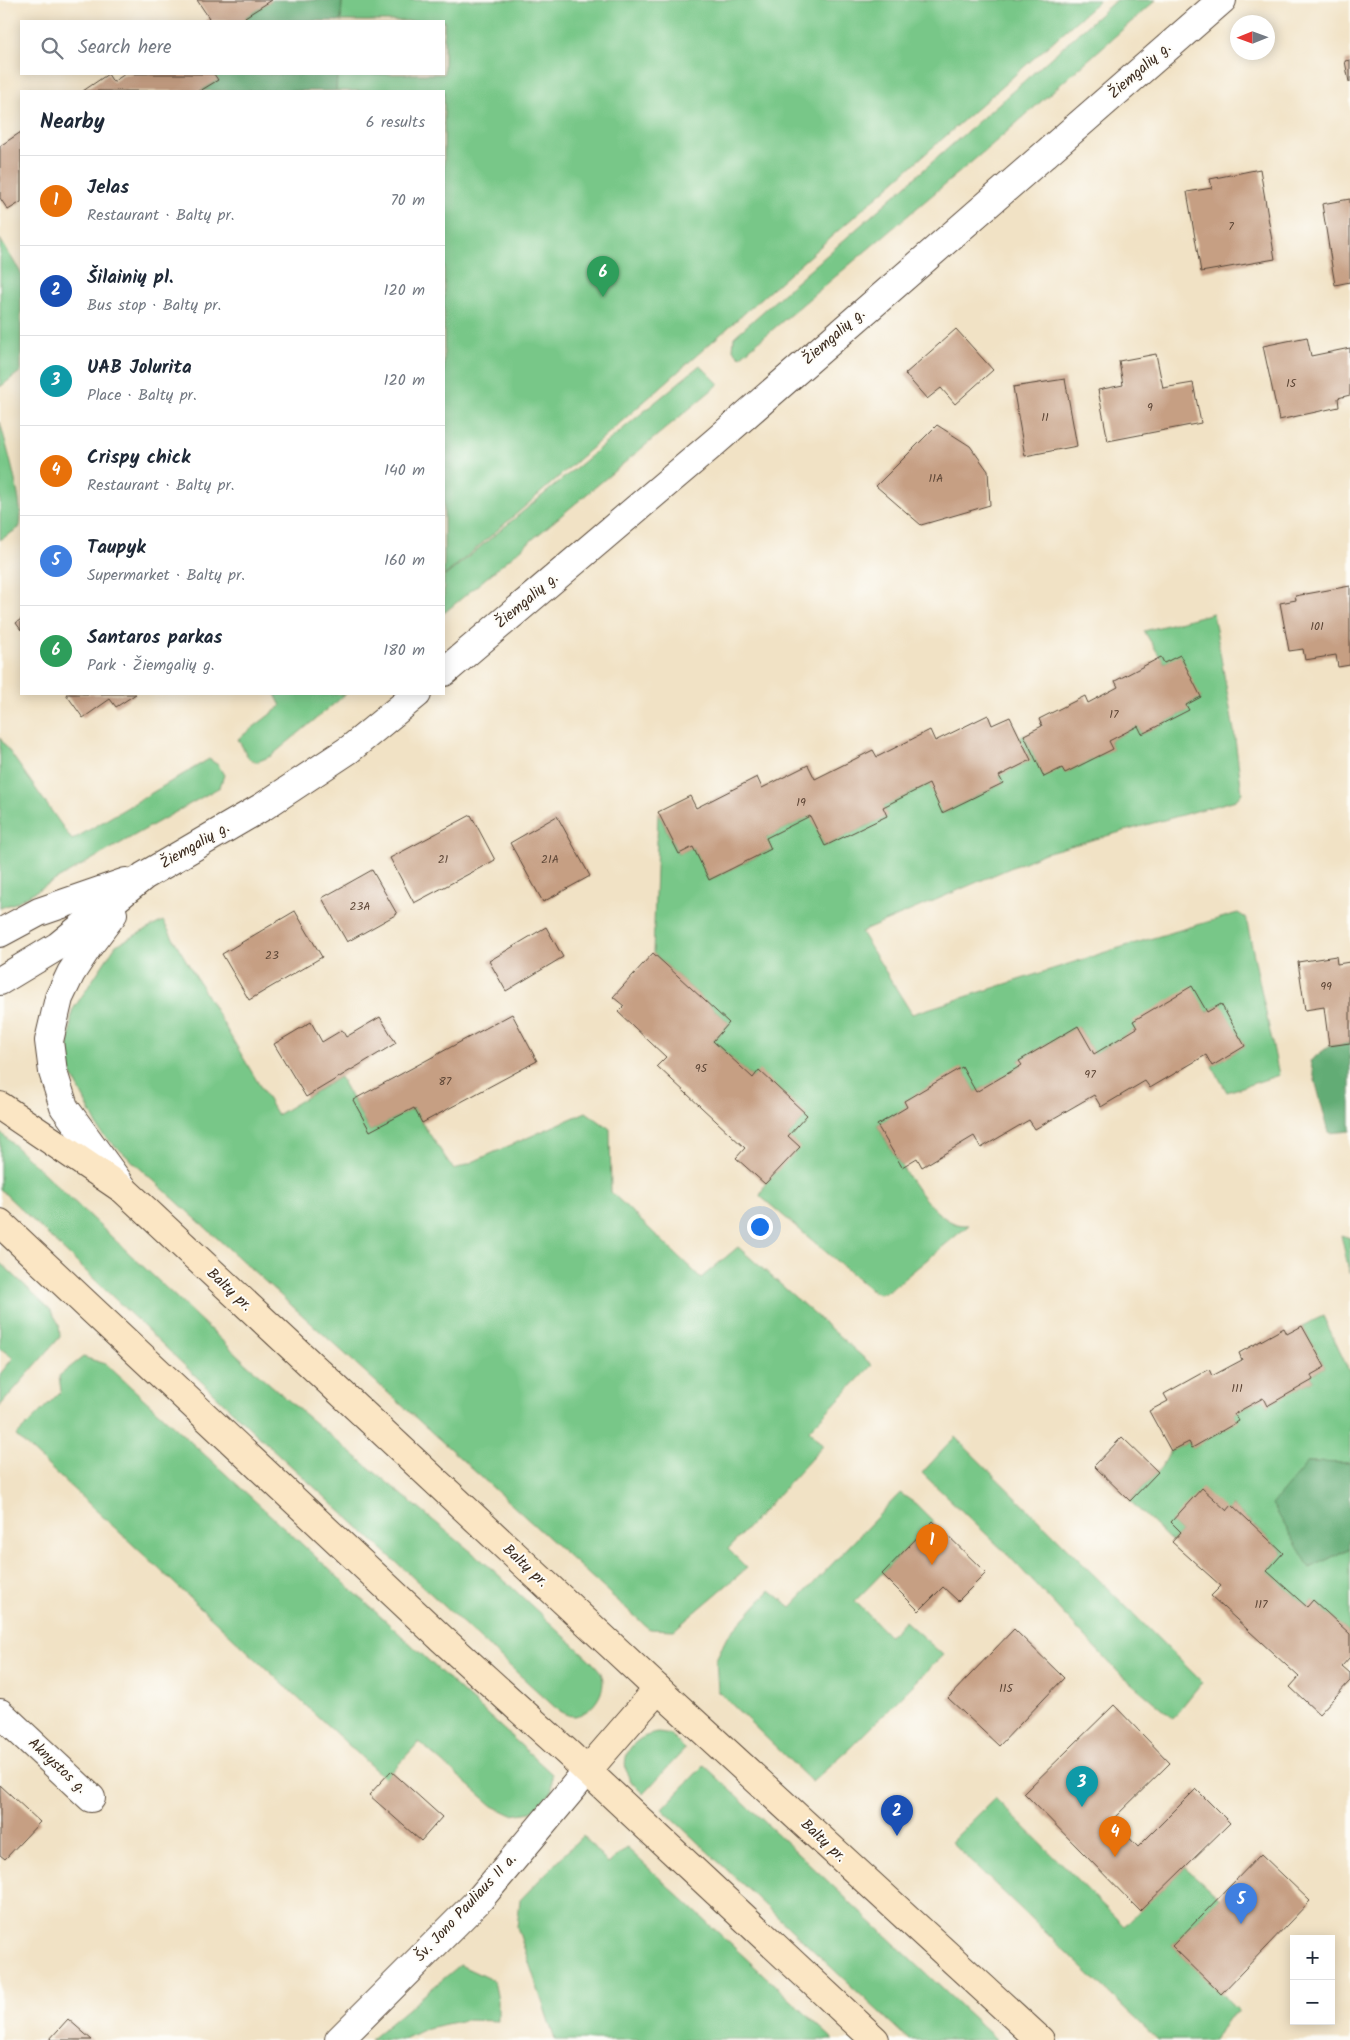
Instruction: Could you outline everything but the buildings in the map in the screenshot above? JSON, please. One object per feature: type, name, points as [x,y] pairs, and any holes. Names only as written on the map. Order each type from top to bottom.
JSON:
[{"type":"main road","name":"Baltų pr.","points":[[0,1106],[124,1190],[658,1689],[1040,2040]]},
{"type":"main road","points":[[0,1223],[441,1638],[587,1771],[875,2040]]},
{"type":"main road","points":[[587,1771],[658,1689]]},
{"type":"street","name":"Žiemgalių g.","points":[[445,671],[715,442],[1222,0]]},
{"type":"street","name":"Žiemgalių g.","points":[[0,981],[58,946],[144,876],[264,806],[342,754],[416,695]]},
{"type":"street","name":"Žiemgalių g.","points":[[0,933],[39,912],[144,876]]},
{"type":"street","points":[[124,1190],[64,1107],[53,1072],[49,1041],[59,998],[71,973],[88,947],[144,876]]},
{"type":"street","name":"Aknystos g.","points":[[0,1714],[91,1798]]},
{"type":"street","name":"Šv. Jono Pauliaus II a.","points":[[339,2040],[479,1900],[587,1771]]},
{"type":"green space","points":[[272,0],[342,0],[341,20],[247,20],[245,17]]},
{"type":"green space","points":[[342,0],[1100,0],[445,575],[445,90],[336,90],[337,75],[445,75],[445,20],[341,20]]},
{"type":"green space","points":[[1116,0],[1156,0],[994,143],[740,357],[733,350],[734,337]]},
{"type":"green space","points":[[214,75],[337,75],[336,90],[202,90],[217,80]]},
{"type":"green space","points":[[0,239],[20,271],[20,372],[0,387]]},
{"type":"green space","points":[[700,365],[719,384],[445,612],[445,576]]},
{"type":"green space","points":[[0,422],[18,494],[20,524],[19,528],[0,540]]},
{"type":"green space","points":[[1213,613],[1234,731],[1242,793],[1236,800],[1045,853],[861,932],[912,1014],[1112,950],[1238,913],[1246,918],[1279,1075],[1227,1092],[1212,1066],[1245,1046],[1220,1004],[1207,1012],[1137,1028],[1094,1054],[1078,1026],[1019,1060],[1022,1065],[976,1092],[962,1068],[904,1101],[907,1107],[877,1125],[910,1180],[932,1206],[954,1223],[969,1225],[889,1291],[879,1294],[872,1291],[760,1196],[765,1184],[799,1147],[788,1136],[807,1115],[759,1071],[753,1078],[713,1041],[729,1023],[653,953],[658,812],[678,854],[693,847],[709,880],[770,850],[766,838],[810,816],[825,846],[887,816],[883,807],[929,784],[943,813],[1003,783],[999,776],[1031,760],[1020,738],[1024,735],[1044,776],[1062,768],[1065,773],[1113,749],[1109,741],[1138,726],[1142,734],[1189,710],[1186,705],[1201,698],[1180,656],[1164,663],[1144,631]]},
{"type":"green space","points":[[276,695],[345,695],[271,756],[257,762],[249,759],[238,739],[281,706]]},
{"type":"green space","points":[[0,738],[72,840],[209,759],[218,765],[224,775],[220,787],[15,903],[0,908]]},
{"type":"green space","points":[[163,921],[277,1115],[340,1077],[370,1131],[414,1108],[454,1170],[586,1112],[610,1129],[611,1192],[701,1278],[738,1247],[872,1365],[809,1430],[823,1446],[728,1549],[747,1568],[674,1630],[649,1629],[101,1133],[67,1065],[72,1011],[116,945]]},
{"type":"green space","points":[[1350,1043],[1350,1131],[1329,1133],[1310,1061],[1329,1046]]},
{"type":"green space","points":[[0,1132],[247,1364],[303,1413],[491,1568],[591,1661],[600,1671],[603,1680],[603,1687],[592,1707],[580,1715],[573,1716],[559,1711],[254,1432],[0,1189]]},
{"type":"green space","points":[[1341,1235],[1350,1238],[1350,1275]]},
{"type":"green space","points":[[0,1262],[50,1309],[59,1324],[60,1337],[0,1406],[0,1374],[13,1358],[0,1348]]},
{"type":"green space","points":[[1323,1316],[1350,1373],[1350,1463],[1308,1462],[1310,1568],[1350,1548],[1350,1634],[1313,1600],[1307,1607],[1267,1571],[1283,1552],[1232,1505],[1227,1511],[1171,1522],[1181,1532],[1172,1542],[1130,1501],[1158,1472],[1171,1451],[1189,1442],[1192,1448],[1238,1421],[1234,1414],[1263,1398],[1267,1406],[1313,1380],[1311,1375],[1325,1367],[1302,1326]]},
{"type":"green space","points":[[83,1357],[106,1364],[552,1774],[552,1791],[531,1812],[512,1815],[493,1806],[419,1742],[385,1779],[16,1436],[61,1391],[59,1376]]},
{"type":"green space","points":[[955,1437],[1202,1682],[1173,1718],[1120,1674],[1005,1552],[922,1473]]},
{"type":"green space","points":[[1308,1462],[1350,1463],[1350,1548],[1310,1568],[1272,1504]]},
{"type":"green space","points":[[900,1493],[916,1504],[933,1521],[855,1601],[889,1636],[905,1621],[943,1655],[851,1747],[812,1782],[718,1691],[716,1659],[727,1637],[770,1590],[791,1607]]},
{"type":"green space","points":[[659,1733],[671,1735],[685,1749],[643,1794],[629,1778],[625,1761],[631,1747],[636,1742]]},
{"type":"green space","points":[[704,1765],[997,2040],[909,2040],[662,1809]]},
{"type":"green space","points":[[995,1798],[1124,1926],[1185,1867],[1219,1898],[1172,1946],[1239,2011],[1227,2020],[1214,2040],[1158,2040],[951,1842]]},
{"type":"green space","points":[[583,1835],[608,1864],[627,1848],[834,2040],[555,2040],[517,1927],[520,1900]]},
{"type":"green space","points":[[460,1965],[494,1981],[498,2000],[498,2021],[465,2020],[427,2028],[402,2040],[370,2040]]},
{"type":"place","name":"Santaros parkas","points":[[603,297]]},
{"type":"place","name":"Jelas","points":[[932,1565]]},
{"type":"place","name":"UAB Jolurita","points":[[1082,1807]]},
{"type":"place","name":"Šilainių pl.","points":[[897,1836]]},
{"type":"place","name":"Crispy chick","points":[[1115,1857]]},
{"type":"place","name":"Taupyk","points":[[1241,1924]]}]
